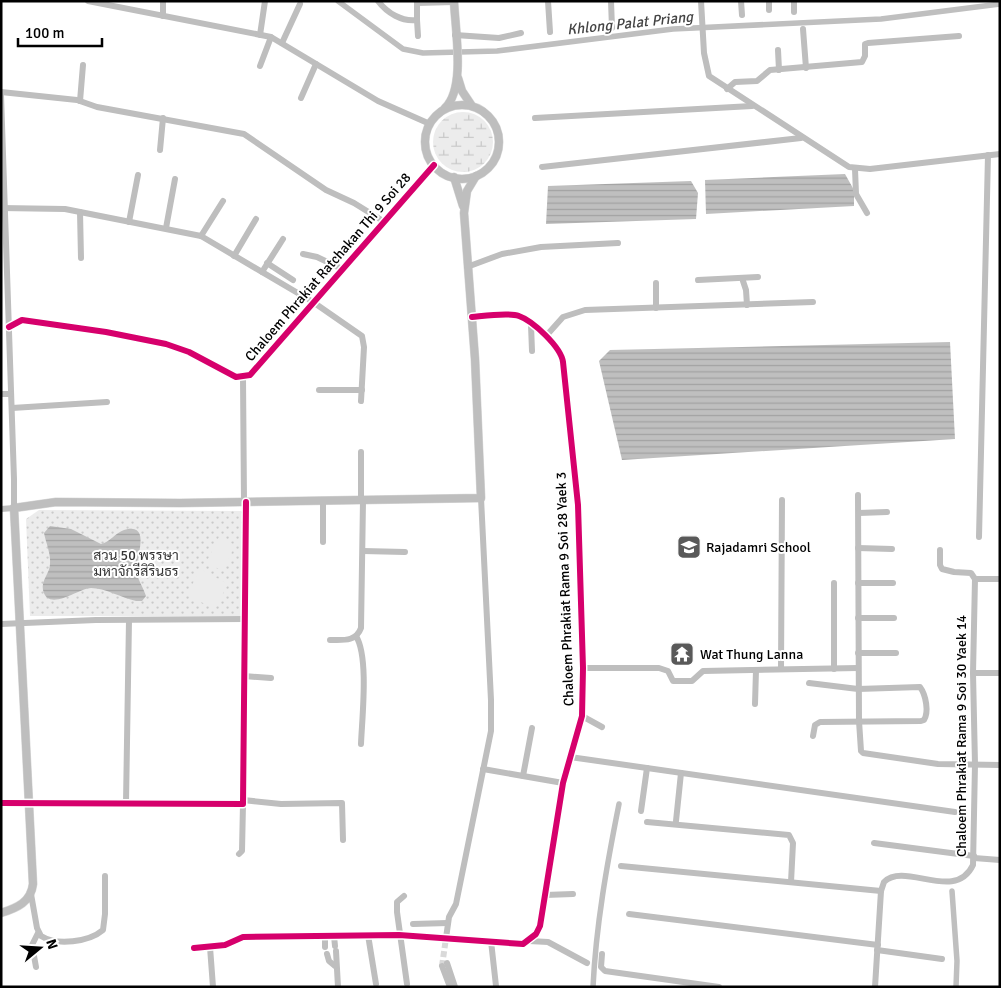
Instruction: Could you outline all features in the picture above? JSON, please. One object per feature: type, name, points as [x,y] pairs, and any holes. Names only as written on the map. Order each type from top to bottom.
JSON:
[{"type":"main road","points":[[454,2],[457,73],[454,97],[430,124],[426,146],[434,165],[454,177],[476,176]]},
{"type":"main road","points":[[457,73],[462,91],[472,106]]},
{"type":"main road","points":[[1,913],[21,906],[32,891],[14,508],[56,502],[362,501],[481,498],[472,316],[464,213],[467,191],[476,176],[493,162],[499,141],[492,120],[481,110],[472,106],[456,106],[443,110]]},
{"type":"main road","points":[[454,177],[464,213]]},
{"type":"street","points":[[88,1],[271,37],[378,100],[430,124]]},
{"type":"street","points":[[163,1],[163,16]]},
{"type":"street","points":[[260,35],[265,1]]},
{"type":"street","points":[[378,1],[385,9],[404,20],[417,20]]},
{"type":"street","points":[[548,1],[550,32]]},
{"type":"street","points":[[611,1],[612,28]]},
{"type":"street","points":[[701,1],[703,43],[709,76],[801,138],[855,169],[1000,154]]},
{"type":"street","points":[[741,1],[742,15]]},
{"type":"street","points":[[769,1],[769,10]]},
{"type":"street","points":[[794,1],[794,12]]},
{"type":"street","points":[[418,36],[417,2],[454,2]]},
{"type":"street","points":[[282,43],[300,4]]},
{"type":"street","points":[[803,29],[806,68]]},
{"type":"street","points":[[456,39],[499,38],[521,33]]},
{"type":"street","points":[[727,89],[735,82],[757,81],[768,71],[862,62],[865,56],[865,44],[868,43],[959,36]]},
{"type":"street","points":[[260,66],[271,37]]},
{"type":"street","points":[[778,50],[778,70]]},
{"type":"street","points":[[301,98],[316,64]]},
{"type":"street","points":[[80,101],[83,65]]},
{"type":"street","points":[[1,509],[14,508],[12,408],[3,208],[1,94],[80,101],[92,106],[244,134],[326,190],[354,203],[383,221]]},
{"type":"street","points":[[535,118],[752,106]]},
{"type":"street","points":[[160,150],[163,118]]},
{"type":"street","points":[[542,166],[801,138]]},
{"type":"street","points":[[980,536],[988,155]]},
{"type":"street","name":"Chaloem Phrakiat Ratchakan Thi 9 Soi 28","points":[[9,327],[22,320],[106,332],[166,344],[189,352],[228,374],[242,377],[254,371],[383,221],[434,165]]},
{"type":"street","points":[[855,169],[856,194],[867,214]]},
{"type":"street","points":[[129,222],[138,175]]},
{"type":"street","points":[[166,228],[175,179]]},
{"type":"street","points":[[201,236],[223,201]]},
{"type":"street","points":[[3,208],[51,208],[80,212],[201,236],[313,302],[362,336],[364,347],[361,401]]},
{"type":"street","points":[[80,212],[81,258]]},
{"type":"street","points":[[234,256],[256,219]]},
{"type":"street","points":[[262,272],[282,239]]},
{"type":"street","points":[[467,267],[502,254],[541,247],[618,243]]},
{"type":"street","points":[[303,254],[317,257],[342,269]]},
{"type":"street","points":[[267,263],[293,280]]},
{"type":"street","points":[[698,280],[758,277]]},
{"type":"street","points":[[742,278],[746,290],[747,305]]},
{"type":"street","points":[[656,283],[656,308]]},
{"type":"street","points":[[546,336],[558,320],[574,312],[813,302]]},
{"type":"street","name":"Chaloem Phrakiat Rama 9 Soi 28 Yaek 3","points":[[472,316],[514,315],[546,336],[560,352],[563,362],[578,505],[583,668],[582,716],[564,783],[540,926],[529,941]]},
{"type":"street","points":[[531,325],[532,352]]},
{"type":"street","points":[[239,854],[242,851],[245,619],[242,377]]},
{"type":"street","points":[[319,390],[362,390]]},
{"type":"street","points":[[1,394],[10,394]]},
{"type":"street","points":[[12,408],[107,402]]},
{"type":"street","points":[[330,640],[347,640],[356,636],[361,628],[363,551],[360,452]]},
{"type":"street","points":[[858,495],[858,722],[860,749],[864,753],[938,764],[1000,765]]},
{"type":"street","points":[[446,938],[448,923],[456,904],[491,731],[481,498]]},
{"type":"street","points":[[781,669],[782,500]]},
{"type":"street","points":[[323,501],[323,542]]},
{"type":"street","points":[[859,513],[887,512]]},
{"type":"street","points":[[782,548],[801,548]]},
{"type":"street","points":[[858,548],[892,549]]},
{"type":"street","points":[[940,550],[940,565],[942,569],[971,573],[975,579],[1000,579]]},
{"type":"street","points":[[363,551],[405,552]]},
{"type":"street","name":"Chaloem Phrakiat Rama 9 Soi 30 Yaek 14","points":[[881,891],[884,882],[896,876],[953,882],[971,869],[974,857],[975,764],[972,673],[975,579]]},
{"type":"street","points":[[834,583],[834,669]]},
{"type":"street","points":[[858,583],[893,584]]},
{"type":"street","points":[[858,618],[894,618]]},
{"type":"street","points":[[1,624],[245,619]]},
{"type":"street","points":[[126,803],[130,620]]},
{"type":"street","points":[[356,636],[362,652],[361,744]]},
{"type":"street","points":[[858,653],[896,652]]},
{"type":"street","points":[[583,668],[659,668],[668,671],[674,681],[688,682],[694,680],[703,671],[858,668]]},
{"type":"street","points":[[756,670],[756,704]]},
{"type":"street","points":[[972,673],[1000,673]]},
{"type":"street","points":[[244,676],[271,678]]},
{"type":"street","points":[[809,683],[858,689],[920,687],[924,693],[927,714],[924,720],[921,721],[820,722],[815,725],[813,736]]},
{"type":"street","points":[[582,716],[602,728]]},
{"type":"street","points":[[523,776],[532,728]]},
{"type":"street","points":[[570,757],[955,812]]},
{"type":"street","points":[[641,811],[647,768]]},
{"type":"street","points":[[483,769],[564,783]]},
{"type":"street","points":[[676,821],[681,773]]},
{"type":"street","points":[[1,804],[27,802],[342,804],[343,840]]},
{"type":"street","points":[[647,822],[789,836],[794,843],[791,882]]},
{"type":"street","points":[[874,843],[1000,860]]},
{"type":"street","points":[[621,866],[881,891],[874,987]]},
{"type":"street","points":[[38,933],[45,939],[58,941],[79,940],[97,935],[103,930],[105,876]]},
{"type":"street","points":[[32,891],[38,933],[32,945],[36,967]]},
{"type":"street","points":[[545,895],[573,894]]},
{"type":"street","points":[[404,896],[397,902],[399,935],[407,984]]},
{"type":"street","points":[[629,914],[877,947],[942,960]]},
{"type":"street","points":[[413,924],[448,923]]},
{"type":"street","points":[[368,935],[376,984]]},
{"type":"street","points":[[194,948],[225,946],[243,937],[399,935],[523,944],[529,941],[548,942],[587,963]]},
{"type":"street","points":[[325,936],[328,960],[335,966]]},
{"type":"street","points":[[334,936],[338,987]]},
{"type":"street","points":[[491,941],[496,986]]},
{"type":"street","points":[[210,947],[213,987]]},
{"type":"street","points":[[602,954],[601,967],[605,972],[719,987]]},
{"type":"street","points":[[450,987],[444,964],[455,987]]},
{"type":"green space","points":[[457,112],[469,112],[480,117],[488,125],[493,136],[491,154],[480,167],[469,172],[457,172],[446,167],[438,159],[433,148],[433,136],[438,125],[446,117]]},
{"type":"green space","name":"สวน 50 พรรษา มหาจักรีสิรินธร","points":[[39,510],[245,511],[244,616],[30,616],[26,519]]},
{"type":"green space","points":[[219,537],[235,545],[223,571],[206,563]]},
{"type":"green space","points":[[200,569],[228,584],[215,609],[187,595]]},
{"type":"shaded area","points":[[845,174],[854,190],[854,206],[706,214],[705,180]]},
{"type":"shaded area","points":[[691,181],[698,193],[696,219],[546,224],[548,186]]},
{"type":"shaded area","points":[[950,342],[955,439],[622,460],[599,361],[610,350]]},
{"type":"shaded area","points":[[50,526],[71,529],[101,544],[124,530],[133,529],[138,531],[140,543],[136,571],[146,596],[142,601],[136,601],[91,588],[64,598],[51,599],[46,597],[43,586],[50,567],[50,560],[44,533]]},
{"type":"waterway","name":"Khlong Palat Priang","points":[[338,1],[403,49],[423,53],[497,51],[673,29],[881,19],[1000,4]]},
{"type":"waterway","points":[[593,987],[603,895],[619,804]]},
{"type":"waterway","points":[[952,891],[957,961],[956,987]]},
{"type":"tunnel","points":[[442,966],[446,938]]},
{"type":"cycle path","points":[[9,327],[22,320],[106,332],[166,344],[189,352],[236,377],[250,375],[434,165]]},
{"type":"cycle path","points":[[194,948],[225,945],[243,937],[399,935],[523,944],[536,934],[540,926],[563,783],[582,716],[583,668],[578,505],[563,362],[552,342],[532,323],[519,316],[509,314],[472,317]]},
{"type":"cycle path","points":[[1,803],[243,804],[246,502]]},
{"type":"place","name":"Rajadamri School","points":[[689,547]]},
{"type":"place","name":"Wat Thung Lanna","points":[[682,654]]}]
